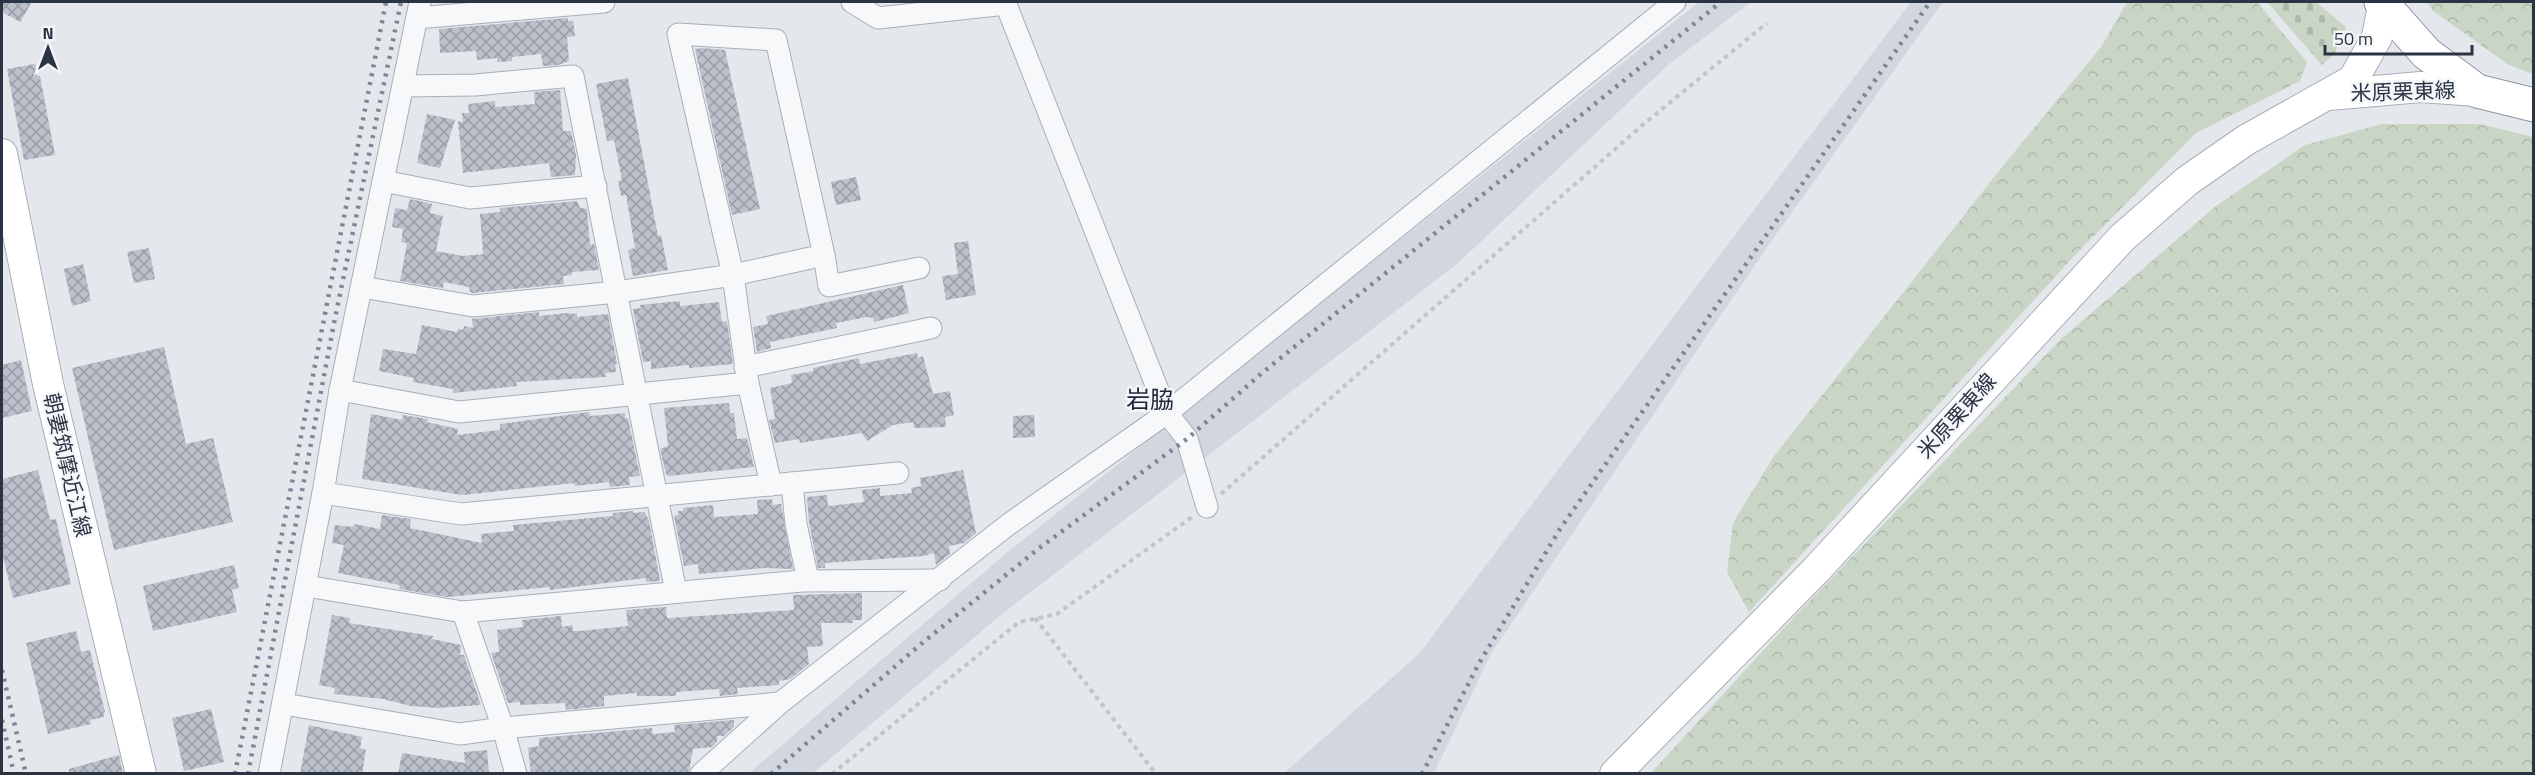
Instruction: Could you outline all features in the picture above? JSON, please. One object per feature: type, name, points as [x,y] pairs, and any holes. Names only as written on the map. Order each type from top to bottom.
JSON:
[{"type":"highway","points":[[2382,4],[2426,53],[2477,91],[2534,105]]},
{"type":"main road","name":"米原栗東線","points":[[1615,774],[1817,570],[2122,238],[2187,181],[2246,140],[2353,80],[2365,63],[2377,37],[2382,4]]},
{"type":"main road","name":"米原栗東線","points":[[2329,95],[2421,87],[2477,91]]},
{"type":"main road","name":"朝妻筑摩近江線","points":[[3,170],[48,384],[141,774]]},
{"type":"street","points":[[269,774],[306,586],[340,390],[418,10],[604,2]]},
{"type":"street","points":[[852,2],[878,18],[1005,3],[1167,413],[1187,439],[1207,507]]},
{"type":"street","points":[[701,774],[780,703],[1009,524],[1167,413],[1675,2]]},
{"type":"street","points":[[771,485],[746,375],[733,275],[678,34],[776,40],[829,286],[919,268]]},
{"type":"street","points":[[404,86],[475,85],[573,76],[676,592]]},
{"type":"street","points":[[383,181],[470,198],[596,186]]},
{"type":"street","points":[[362,287],[473,306],[617,292],[733,275],[824,255]]},
{"type":"street","points":[[340,390],[459,412],[638,393],[746,375],[932,328]]},
{"type":"street","points":[[323,493],[461,514],[898,473]]},
{"type":"street","points":[[792,483],[796,524],[808,580]]},
{"type":"street","points":[[306,586],[464,612],[808,580],[940,580]]},
{"type":"street","points":[[464,612],[516,774]]},
{"type":"street","points":[[284,704],[460,734],[503,728],[780,703]]},
{"type":"path","points":[[832,774],[1019,622],[1057,614],[1207,507],[1645,123],[1767,23]]},
{"type":"path","points":[[1035,618],[1156,774]]},
{"type":"shaded area","points":[[1699,2],[1751,2],[1668,65],[1457,264],[1002,614],[813,773],[748,774],[1009,551]]},
{"type":"shaded area","points":[[1911,2],[1943,2],[1772,240],[1492,652],[1434,773],[1284,773],[1419,654]]},
{"type":"green space","points":[[2127,2],[2257,2],[2307,62],[2300,81],[2196,133],[2076,254],[1749,612],[1727,572],[1733,523],[1774,456],[2003,166],[2101,47]]},
{"type":"green space","points":[[2267,2],[2316,2],[2346,27],[2335,53],[2322,65]]},
{"type":"green space","points":[[2427,2],[2533,2],[2533,74],[2509,65],[2433,11]]},
{"type":"green space","points":[[2382,124],[2480,124],[2533,137],[2533,773],[1651,773],[1783,629],[2060,340],[2216,206],[2305,145]]},
{"type":"building","points":[[2,2],[32,2],[20,22],[2,12]]},
{"type":"building","points":[[568,18],[568,21],[573,21],[575,36],[567,37],[569,61],[558,65],[543,66],[541,54],[512,57],[512,61],[497,62],[497,58],[477,60],[476,51],[440,53],[439,29]]},
{"type":"building","points":[[695,49],[725,50],[760,209],[732,215]]},
{"type":"building","points":[[35,64],[37,76],[40,76],[55,155],[24,160],[7,69]]},
{"type":"building","points":[[628,78],[658,236],[661,235],[668,270],[633,276],[628,250],[635,248],[626,195],[621,196],[618,181],[622,180],[614,140],[607,141],[596,84]]},
{"type":"building","points":[[560,90],[563,131],[571,131],[576,155],[575,175],[551,177],[549,163],[463,173],[458,121],[463,122],[462,113],[469,113],[468,104],[495,101],[495,107],[535,104],[534,92]]},
{"type":"building","points":[[427,114],[455,120],[440,168],[417,163]]},
{"type":"building","points":[[856,177],[861,200],[836,205],[831,182]]},
{"type":"building","points":[[410,199],[432,204],[430,213],[443,216],[436,251],[463,256],[483,254],[480,214],[500,212],[500,208],[577,201],[580,208],[587,209],[590,245],[594,244],[599,270],[572,272],[572,275],[563,276],[564,284],[473,293],[470,292],[469,287],[444,282],[443,288],[400,281],[407,243],[401,242],[403,229],[392,227],[395,208],[407,210]]},
{"type":"building","points":[[968,241],[976,295],[946,300],[942,276],[958,274],[954,243]]},
{"type":"building","points":[[149,248],[155,279],[134,283],[127,252]]},
{"type":"building","points":[[83,264],[91,301],[72,306],[64,269]]},
{"type":"building","points":[[903,285],[909,313],[874,322],[873,318],[867,317],[836,323],[837,328],[770,342],[771,348],[757,352],[753,327],[768,324],[766,316]]},
{"type":"building","points":[[680,301],[680,306],[719,302],[722,322],[727,321],[733,364],[651,369],[651,361],[643,362],[633,309],[641,308],[640,305]]},
{"type":"building","points":[[539,312],[539,316],[567,313],[577,314],[577,317],[608,314],[617,364],[615,364],[616,372],[605,373],[606,377],[516,382],[517,386],[453,393],[453,389],[413,382],[414,378],[379,371],[383,349],[416,354],[422,325],[457,332],[458,329],[463,330],[464,326],[473,328],[472,319]]},
{"type":"building","points":[[164,347],[186,444],[213,438],[233,522],[114,550],[72,368]]},
{"type":"building","points":[[917,353],[918,358],[923,356],[933,394],[950,391],[954,415],[945,417],[946,427],[914,428],[913,422],[893,425],[867,441],[862,433],[800,443],[799,439],[775,443],[769,420],[775,419],[770,388],[792,383],[791,375],[814,371],[813,368],[859,358],[860,364]]},
{"type":"building","points":[[21,360],[32,411],[2,418],[2,365]]},
{"type":"building","points":[[729,403],[730,413],[734,413],[737,439],[747,438],[754,467],[669,476],[666,474],[660,449],[668,446],[664,408]]},
{"type":"building","points":[[589,412],[590,416],[625,413],[625,419],[628,418],[640,476],[629,477],[630,485],[610,487],[609,482],[575,486],[575,483],[462,495],[362,479],[371,414],[402,420],[403,415],[428,419],[427,422],[458,429],[457,435],[500,430],[500,424]]},
{"type":"building","points":[[1034,415],[1035,437],[1013,438],[1013,416]]},
{"type":"building","points":[[38,470],[50,520],[56,519],[71,584],[13,598],[2,553],[2,479]]},
{"type":"building","points":[[963,470],[976,533],[964,543],[949,546],[950,554],[936,565],[934,553],[924,556],[825,563],[825,568],[818,568],[809,522],[807,497],[827,495],[828,506],[864,502],[862,490],[880,488],[880,496],[912,493],[911,488],[921,486],[920,478]]},
{"type":"building","points":[[772,499],[773,505],[781,504],[793,569],[765,568],[699,574],[698,564],[684,566],[674,516],[678,515],[678,511],[683,511],[683,508],[713,505],[714,517],[758,514],[757,500]]},
{"type":"building","points":[[633,511],[633,513],[644,512],[649,520],[660,581],[646,582],[646,578],[550,590],[550,587],[448,597],[399,589],[400,585],[338,573],[344,545],[332,543],[335,525],[353,527],[354,524],[380,529],[382,515],[411,519],[410,528],[482,543],[481,534],[514,531],[513,525],[613,516],[613,513]]},
{"type":"building","points":[[234,565],[239,588],[232,590],[237,612],[153,631],[143,586]]},
{"type":"building","points":[[862,593],[862,620],[853,620],[853,623],[821,623],[823,646],[807,647],[809,664],[790,679],[779,681],[779,685],[737,688],[738,694],[720,696],[719,689],[676,692],[676,696],[637,696],[637,693],[604,696],[604,706],[566,710],[565,703],[520,705],[520,702],[508,703],[491,653],[499,652],[497,630],[523,627],[522,620],[561,616],[562,627],[572,625],[573,631],[580,631],[628,626],[626,610],[666,607],[667,618],[794,610],[793,595]]},
{"type":"building","points":[[332,615],[350,618],[349,623],[433,636],[432,639],[461,645],[460,655],[464,655],[481,705],[438,708],[411,706],[383,699],[334,694],[335,688],[319,685]]},
{"type":"building","points":[[76,631],[81,652],[90,650],[105,712],[104,717],[90,720],[91,724],[48,734],[26,643]]},
{"type":"building","points":[[211,709],[224,762],[184,771],[172,718]]},
{"type":"building","points":[[734,720],[734,727],[724,736],[717,736],[717,742],[712,747],[693,749],[689,772],[531,774],[528,748],[539,746],[539,738],[652,728],[653,734],[675,732],[674,725]]},
{"type":"building","points":[[309,725],[362,737],[360,748],[366,750],[362,774],[300,774]]},
{"type":"building","points":[[487,750],[489,774],[398,774],[402,753],[465,763],[464,752]]},
{"type":"building","points":[[119,755],[123,774],[69,774],[69,769]]},
{"type":"railway","points":[[235,774],[386,2]]},
{"type":"railway","points":[[248,774],[335,318],[401,2]]},
{"type":"railway","points":[[771,774],[921,644],[1038,549],[1187,439],[1262,373],[1721,2]]},
{"type":"railway","points":[[1422,774],[1478,665],[1560,529],[1930,2]]},
{"type":"railway","points":[[2,670],[26,774]]},
{"type":"railway","points":[[2,720],[14,774]]},
{"type":"district","name":"岩脇","points":[[1150,400]]}]
